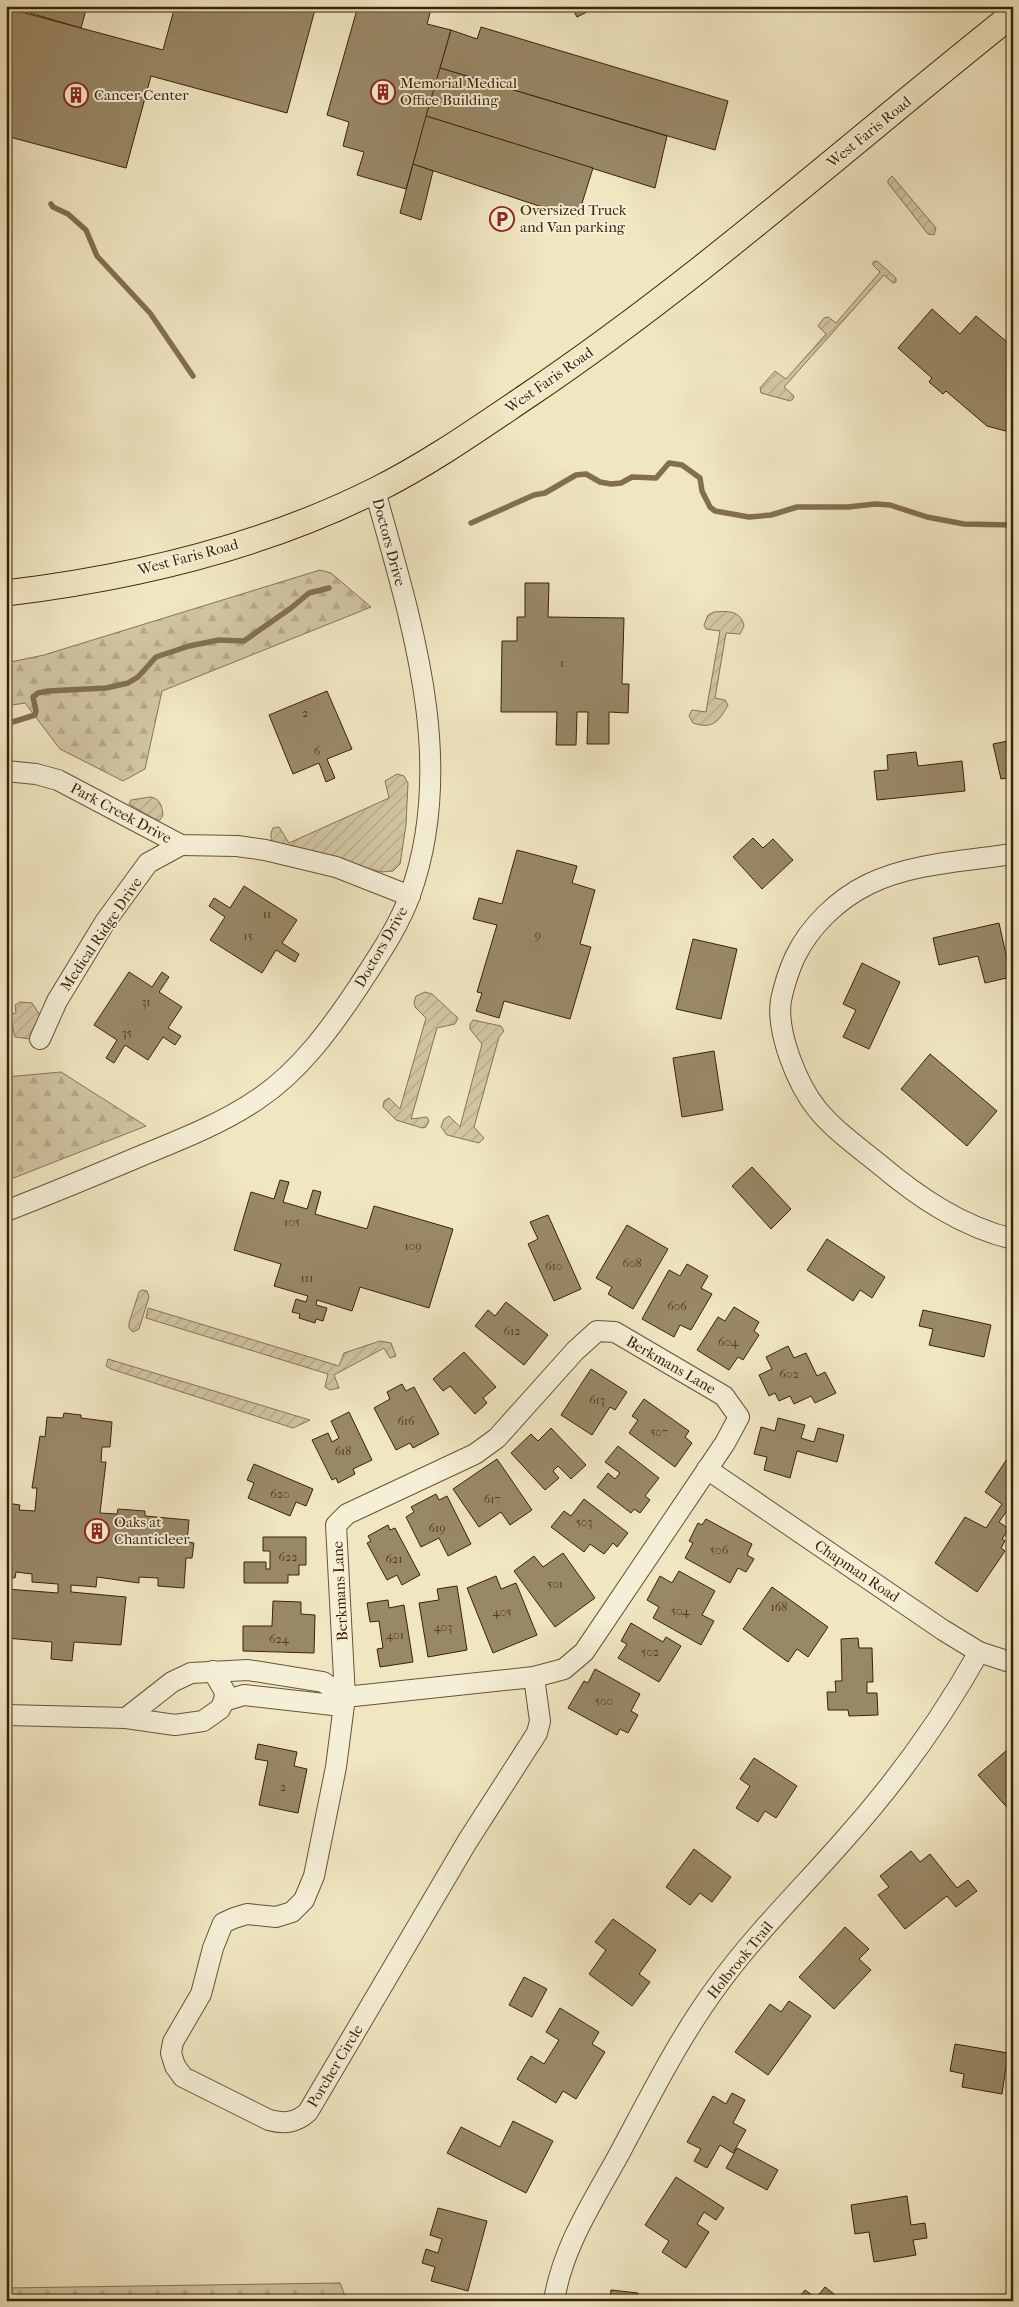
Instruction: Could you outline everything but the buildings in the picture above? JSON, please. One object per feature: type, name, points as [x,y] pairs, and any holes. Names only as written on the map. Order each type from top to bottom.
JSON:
[{"type":"main road","name":"West Faris Road","points":[[6,593],[60,587],[194,557],[265,536],[375,491],[415,470],[618,333],[1013,14]]},
{"type":"street","name":"Doctors Drive","points":[[6,1210],[188,1136],[239,1110],[275,1086],[312,1050],[343,1010],[383,950],[410,896],[427,835],[430,767],[426,700],[416,642],[375,491]]},
{"type":"street","name":"Park Creek Drive","points":[[6,770],[36,774],[58,780],[182,846],[237,846],[265,850],[336,867],[410,896]]},
{"type":"street","name":"Medical Ridge Drive","points":[[40,1039],[56,1001],[117,906],[148,863],[182,846]]},
{"type":"street","points":[[1013,854],[891,875],[868,884],[846,898],[821,920],[800,946],[781,1000],[781,1020],[788,1050],[800,1081],[816,1108],[832,1125],[894,1176],[935,1206],[969,1224],[1013,1239]]},
{"type":"street","name":"Berkmans Lane","points":[[224,1701],[244,1695],[333,1705],[345,1697],[534,1677],[564,1669],[584,1652],[725,1443],[739,1417],[724,1396],[615,1332],[597,1331],[575,1351],[497,1438],[475,1454],[347,1514],[336,1525],[345,1697]]},
{"type":"street","name":"Chapman Road","points":[[707,1469],[979,1652],[1013,1663]]},
{"type":"street","name":"Holbrook Trail","points":[[554,2301],[561,2272],[577,2231],[694,2020],[718,1984],[758,1934],[845,1839],[892,1784],[933,1729],[979,1652]]},
{"type":"street","points":[[126,1718],[172,1682],[191,1673],[248,1670],[323,1682],[345,1697]]},
{"type":"street","points":[[6,1715],[126,1718],[175,1725],[203,1721],[220,1709],[224,1701],[225,1692],[213,1671]]},
{"type":"street","name":"Porcher Circle","points":[[345,1697],[336,1766],[324,1829],[314,1876],[304,1900],[292,1912],[276,1917],[247,1914],[234,1918],[224,1924],[213,1948],[201,1994],[173,2042],[171,2053],[175,2066],[183,2077],[269,2120],[280,2123],[296,2120],[308,2112],[467,1842],[537,1732],[540,1721],[534,1677]]},
{"type":"green space","points":[[892,176],[936,228],[934,235],[928,234],[888,183]]},
{"type":"green space","points":[[877,261],[896,278],[896,282],[893,283],[884,275],[784,387],[794,396],[793,399],[790,401],[761,393],[760,388],[775,371],[786,379],[826,334],[818,326],[824,318],[828,317],[836,323],[880,272],[873,265],[873,262]]},
{"type":"green space","points":[[320,570],[331,573],[371,607],[162,691],[145,769],[123,781],[60,749],[25,703],[6,706],[6,663],[44,655]]},
{"type":"green space","points":[[714,612],[737,614],[744,626],[740,634],[726,633],[715,698],[725,700],[728,705],[722,716],[715,723],[700,725],[693,723],[689,716],[692,710],[706,712],[720,631],[706,629],[704,625],[708,615]]},
{"type":"green space","points":[[397,774],[404,776],[408,783],[406,825],[400,864],[393,871],[382,872],[274,845],[271,836],[273,828],[279,827],[289,843],[389,798],[385,781]]},
{"type":"green space","points":[[150,797],[156,799],[161,806],[163,815],[160,820],[156,820],[129,804],[131,800]]},
{"type":"green space","points":[[425,992],[432,994],[458,1018],[455,1024],[437,1028],[411,1119],[427,1117],[429,1121],[426,1127],[422,1128],[396,1120],[383,1107],[384,1101],[389,1098],[400,1109],[426,1018],[415,1007],[414,1002],[416,996]]},
{"type":"green space","points":[[20,1002],[32,1003],[40,1015],[31,1039],[15,1037],[12,1024],[6,1025],[6,1015],[16,1013],[15,1005]]},
{"type":"green space","points":[[473,1020],[501,1026],[504,1031],[499,1037],[474,1127],[484,1138],[479,1143],[447,1135],[441,1127],[444,1119],[449,1116],[460,1127],[482,1044],[470,1029],[470,1024]]},
{"type":"green space","points":[[61,1072],[146,1126],[6,1181],[6,1077]]},
{"type":"green space","points":[[142,1290],[147,1291],[149,1297],[139,1329],[133,1332],[129,1328],[129,1323],[139,1292]]},
{"type":"green space","points":[[148,1308],[339,1366],[344,1353],[380,1341],[391,1343],[396,1356],[390,1358],[384,1348],[334,1375],[339,1388],[330,1390],[325,1387],[328,1374],[146,1318]]},
{"type":"green space","points":[[108,1359],[310,1420],[293,1428],[111,1369],[106,1366]]},
{"type":"green space","points":[[340,2283],[347,2301],[45,2301],[6,2296],[6,2288]]},
{"type":"waterway","points":[[51,204],[53,207],[68,214],[86,230],[97,256],[150,313],[193,376]]},
{"type":"waterway","points":[[471,523],[534,495],[545,493],[576,475],[586,474],[600,482],[621,483],[632,477],[656,478],[669,463],[682,465],[700,478],[702,491],[710,507],[715,511],[749,517],[771,515],[797,507],[848,507],[875,504],[890,505],[927,517],[964,524],[1013,525]]},
{"type":"waterway","points":[[6,724],[35,715],[33,697],[38,693],[106,688],[128,683],[138,677],[156,657],[189,646],[219,640],[244,641],[309,593],[329,588]]},
{"type":"place","name":"Memorial Medical Office Building","points":[[383,92]]},
{"type":"place","name":"Cancer Center","points":[[76,95]]},
{"type":"place","name":"Oversized Truck and Van parking","points":[[502,219]]},
{"type":"place","name":"Oaks at Chanticleer","points":[[97,1531]]}]
